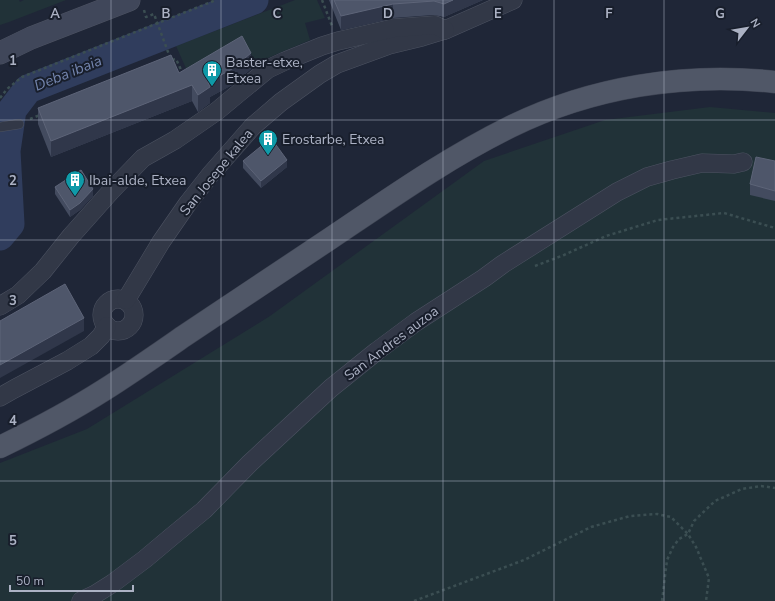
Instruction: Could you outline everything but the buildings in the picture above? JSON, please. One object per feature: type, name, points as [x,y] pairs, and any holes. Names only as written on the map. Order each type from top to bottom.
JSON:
[{"type":"main road","points":[[0,447],[33,431],[103,390],[400,192],[451,159],[510,126],[587,97],[646,84],[676,80],[716,79],[775,82]]},
{"type":"street","name":"San Josepe kalea","points":[[126,300],[161,242],[210,174],[253,126],[275,107],[320,74],[337,64],[389,45],[422,38],[445,30],[513,0]]},
{"type":"street","points":[[0,53],[31,38],[135,3]]},
{"type":"street","points":[[0,306],[18,295],[43,270],[111,191],[143,158],[176,140],[217,111],[268,69],[322,46],[394,28],[435,25],[445,30]]},
{"type":"street","name":"San Andres auzoa","points":[[81,601],[113,583],[204,510],[250,463],[331,388],[377,351],[416,322],[503,264],[617,192],[647,177],[702,163],[734,164],[743,162]]},
{"type":"street","points":[[116,298],[126,300],[133,308],[135,314],[131,324],[127,328],[117,331],[107,326],[102,317],[104,307],[111,300],[116,298]]},
{"type":"street","points":[[0,397],[14,388],[67,361],[91,346],[101,336],[107,326]]},
{"type":"lane","points":[[0,127],[19,124]]},
{"type":"path","points":[[0,98],[6,89],[22,76],[216,0]]},
{"type":"path","points":[[322,0],[338,41]]},
{"type":"path","points":[[135,3],[146,17],[154,14],[169,56],[171,60],[176,59],[183,74]]},
{"type":"path","points":[[19,124],[40,115]]},
{"type":"path","points":[[529,268],[564,255],[606,236],[658,220],[724,213],[775,228]]},
{"type":"path","points":[[662,601],[667,560],[673,547],[679,539],[688,534],[694,521],[715,501],[742,489],[761,486],[775,488]]},
{"type":"path","points":[[414,601],[524,560],[591,527],[630,516],[657,514],[671,517],[688,534],[696,547],[709,578],[706,601]]},
{"type":"shaded area","points":[[0,0],[19,0],[20,2],[24,0],[66,0],[0,25]]},
{"type":"shaded area","points":[[295,0],[317,0],[325,18],[305,23],[310,40],[256,63],[247,46],[189,75],[176,46]]},
{"type":"shaded area","points":[[710,107],[775,113],[775,601],[0,601],[0,463],[87,429],[270,316],[484,161],[605,120]]},
{"type":"waterway","name":"Deba ibaia","points":[[0,236],[10,224],[6,151],[12,110],[28,89],[254,0]]},
{"type":"place","name":"Baster-etxe, Etxea","points":[[212,87]]},
{"type":"place","name":"Erostarbe, Etxea","points":[[268,156]]},
{"type":"place","name":"Ibai-alde, Etxea","points":[[75,197]]}]
